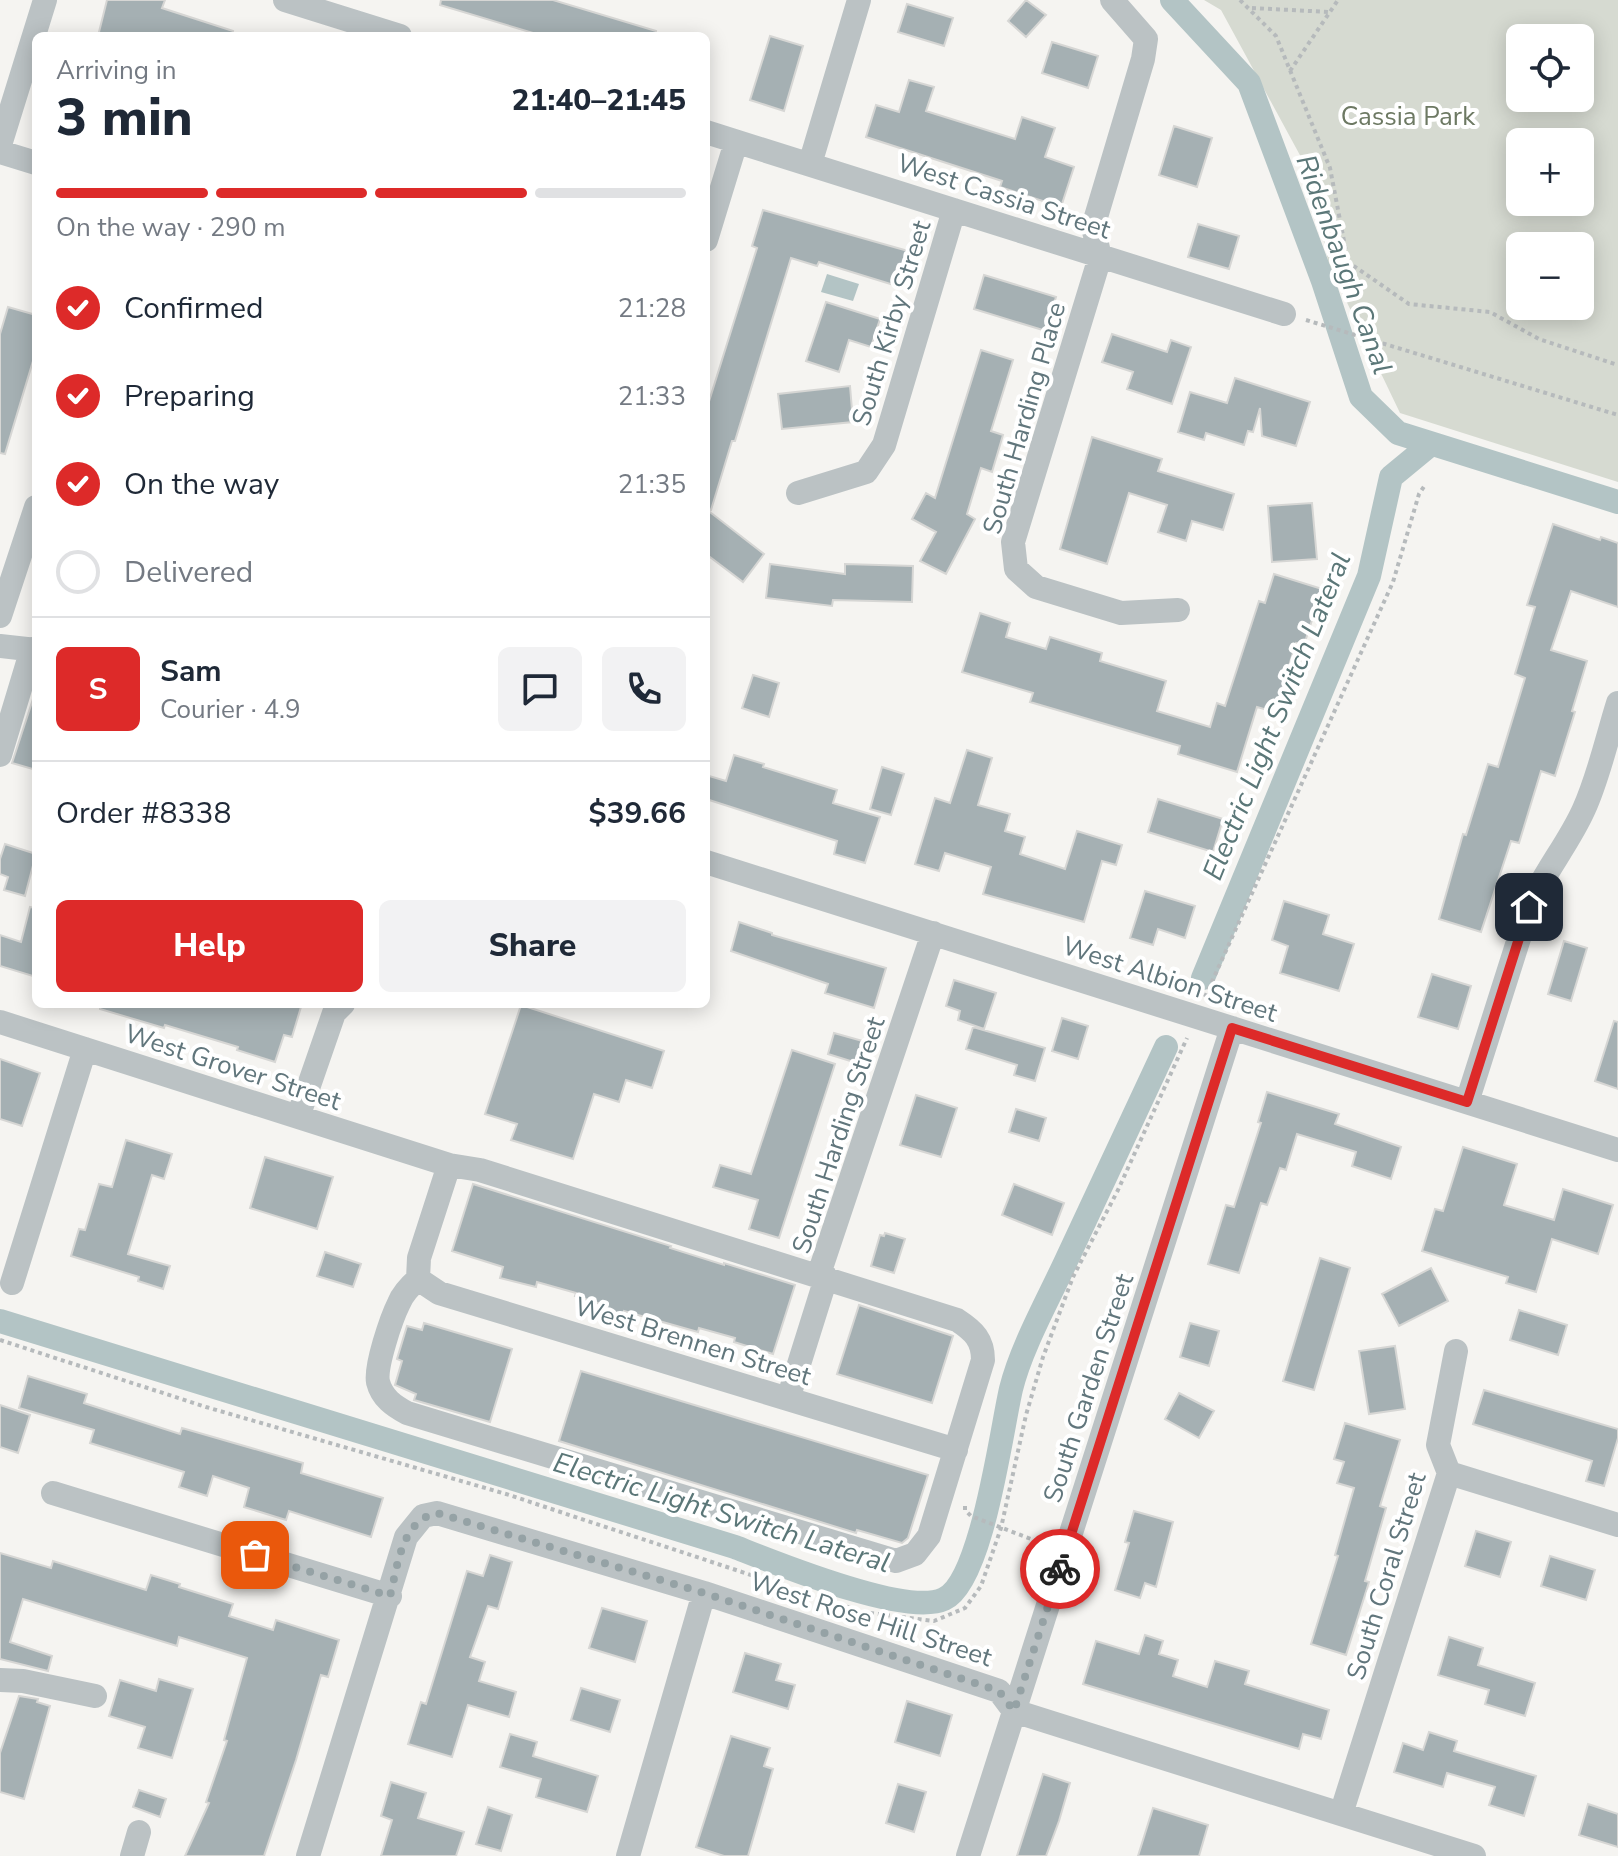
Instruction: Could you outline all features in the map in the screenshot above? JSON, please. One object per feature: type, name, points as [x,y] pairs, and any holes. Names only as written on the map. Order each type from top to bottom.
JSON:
[{"type":"street","points":[[35,32],[45,0]]},
{"type":"street","points":[[285,0],[387,32]]},
{"type":"street","points":[[810,164],[859,0]]},
{"type":"street","points":[[1100,257],[1093,227],[1131,103],[1146,39],[1112,0]]},
{"type":"street","points":[[0,145],[32,42]]},
{"type":"street","name":"West Cassia Street","points":[[710,133],[1284,314]]},
{"type":"street","points":[[710,227],[736,142]]},
{"type":"street","points":[[0,152],[32,162]]},
{"type":"street","name":"South Kirby Street","points":[[798,493],[866,472],[884,445],[954,210]]},
{"type":"street","name":"South Harding Place","points":[[1100,257],[1013,542],[1016,569],[1036,587],[1121,613],[1178,610]]},
{"type":"street","points":[[0,616],[32,519]]},
{"type":"street","points":[[0,646],[32,650]]},
{"type":"street","points":[[0,755],[32,656]]},
{"type":"street","points":[[1467,1102],[1529,907],[1540,882],[1585,807],[1618,703]]},
{"type":"street","name":"West Albion Street","points":[[710,863],[1618,1150]]},
{"type":"street","name":"South Harding Street","points":[[788,1399],[826,1278],[821,1268],[933,933]]},
{"type":"street","points":[[298,1117],[334,1013],[339,1008]]},
{"type":"street","name":"West Grover Street","points":[[0,1022],[449,1165],[480,1170],[957,1320],[978,1336],[983,1348],[983,1360],[929,1536],[915,1554],[896,1561],[407,1413],[384,1395],[378,1384],[377,1372],[398,1305],[418,1279]]},
{"type":"street","name":"South Garden Street","points":[[968,1856],[1232,1028]]},
{"type":"street","points":[[12,1283],[85,1049]]},
{"type":"street","points":[[418,1279],[419,1258],[449,1165]]},
{"type":"street","name":"West Brennen Street","points":[[418,1279],[439,1293],[956,1450]]},
{"type":"street","name":"South Coral Street","points":[[1341,1814],[1449,1473],[1438,1445],[1456,1351]]},
{"type":"street","points":[[1449,1473],[1618,1525]]},
{"type":"street","points":[[53,1493],[390,1596],[308,1856]]},
{"type":"street","name":"West Rose Hill Street","points":[[390,1596],[406,1537],[423,1516],[437,1513],[704,1593],[999,1691],[1014,1711],[1474,1856]]},
{"type":"street","points":[[628,1856],[704,1593]]},
{"type":"street","points":[[0,1680],[23,1681],[95,1696]]},
{"type":"street","points":[[132,1856],[139,1832]]},
{"type":"path","points":[[1240,0],[1276,36],[1330,168],[1348,262],[1409,304],[1490,312],[1539,339],[1618,365]]},
{"type":"path","points":[[1290,71],[1338,0]]},
{"type":"path","points":[[1250,8],[1329,12]]},
{"type":"path","points":[[1284,314],[1618,415]]},
{"type":"path","points":[[0,1340],[206,1407],[506,1494],[863,1612],[934,1621],[965,1608],[981,1586],[1001,1528],[1026,1415],[1043,1357],[1073,1277],[1118,1190],[1393,582],[1419,494],[1425,485]]},
{"type":"path","points":[[971,1516],[1065,1551]]},
{"type":"green space","name":"Cassia Park","points":[[1204,0],[1618,0],[1618,482],[1400,413],[1329,265],[1308,170],[1221,10]]},
{"type":"shaded area","points":[[827,274],[859,284],[853,301],[821,292]]},
{"type":"building","points":[[107,0],[165,0],[162,8],[233,31],[233,32],[99,32]]},
{"type":"building","points":[[441,0],[553,0],[656,31],[530,32],[440,5]]},
{"type":"building","points":[[1026,0],[1046,15],[1026,37],[1008,21]]},
{"type":"building","points":[[907,4],[953,18],[944,46],[898,32]]},
{"type":"building","points":[[770,36],[803,46],[784,111],[750,100]]},
{"type":"building","points":[[1052,42],[1098,56],[1088,88],[1042,73]]},
{"type":"building","points":[[909,80],[934,87],[926,111],[1015,139],[1022,117],[1055,128],[1045,157],[1074,167],[1061,207],[1000,187],[1002,181],[866,137],[876,105],[899,112]]},
{"type":"building","points":[[1174,126],[1212,138],[1197,187],[1159,175]]},
{"type":"building","points":[[763,210],[908,251],[897,286],[819,262],[817,266],[791,258],[711,510],[710,398],[757,248],[752,246]]},
{"type":"building","points":[[1198,224],[1239,236],[1229,269],[1188,257]]},
{"type":"building","points":[[984,275],[1056,297],[1046,331],[974,309]]},
{"type":"building","points":[[826,302],[880,319],[871,347],[849,340],[839,372],[806,361]]},
{"type":"building","points":[[8,307],[32,314],[32,364],[5,454],[0,453],[0,334]]},
{"type":"building","points":[[1112,334],[1167,352],[1171,340],[1191,347],[1172,404],[1127,389],[1133,372],[1102,362]]},
{"type":"building","points":[[981,350],[1013,360],[991,431],[1003,435],[992,472],[981,468],[967,514],[975,519],[946,574],[920,561],[936,532],[912,519],[926,493],[935,498]]},
{"type":"building","points":[[1235,378],[1310,402],[1296,446],[1262,436],[1260,408],[1253,432],[1248,431],[1244,445],[1206,433],[1204,440],[1178,432],[1190,392],[1227,403]]},
{"type":"building","points":[[850,386],[853,422],[782,429],[778,394]]},
{"type":"building","points":[[1092,437],[1162,459],[1158,471],[1234,494],[1223,530],[1192,521],[1186,541],[1158,532],[1167,505],[1129,493],[1107,564],[1060,549]]},
{"type":"building","points":[[1312,503],[1317,559],[1272,562],[1268,506]]},
{"type":"building","points":[[710,512],[764,554],[743,582],[710,557]]},
{"type":"building","points":[[1553,524],[1618,543],[1618,607],[1571,591],[1551,650],[1587,661],[1572,711],[1575,712],[1555,776],[1541,771],[1519,843],[1511,841],[1481,932],[1439,919],[1463,834],[1466,835],[1488,764],[1498,767],[1525,678],[1515,674],[1535,607],[1527,605]]},
{"type":"building","points":[[770,564],[845,574],[845,564],[913,566],[912,602],[833,600],[832,606],[766,598]]},
{"type":"building","points":[[1274,574],[1322,589],[1304,645],[1296,643],[1275,712],[1257,707],[1237,772],[1178,754],[1180,746],[1030,702],[1033,693],[962,672],[980,613],[1010,623],[1006,637],[1046,649],[1050,637],[1102,653],[1100,661],[1166,681],[1157,711],[1210,727],[1217,703],[1225,706],[1259,601],[1265,603]]},
{"type":"building","points":[[753,675],[779,683],[769,717],[742,708]]},
{"type":"building","points":[[32,702],[32,769],[12,763]]},
{"type":"building","points":[[967,750],[992,758],[978,805],[1010,814],[1005,831],[1025,837],[1020,854],[1065,869],[1077,831],[1122,845],[1116,865],[1102,861],[1084,922],[983,894],[991,867],[945,853],[939,871],[915,864],[935,798],[950,803]]},
{"type":"building","points":[[734,755],[837,790],[833,803],[880,817],[865,863],[834,854],[837,841],[710,800],[710,776],[726,781]]},
{"type":"building","points":[[882,767],[904,774],[891,815],[870,809]]},
{"type":"building","points":[[1158,799],[1223,819],[1213,852],[1148,832]]},
{"type":"building","points":[[5,844],[32,853],[32,869],[25,896],[4,890],[8,877],[0,874],[0,859]]},
{"type":"building","points":[[1145,891],[1195,906],[1185,938],[1158,929],[1153,945],[1130,938]]},
{"type":"building","points":[[1284,901],[1329,915],[1323,934],[1354,944],[1339,991],[1280,973],[1288,946],[1272,940]]},
{"type":"building","points":[[32,907],[32,976],[0,966],[0,935],[21,942]]},
{"type":"building","points":[[739,922],[772,935],[886,968],[874,1008],[825,993],[828,984],[731,951]]},
{"type":"building","points":[[1564,941],[1587,948],[1571,1001],[1548,994]]},
{"type":"building","points":[[1432,974],[1471,986],[1458,1029],[1418,1017]]},
{"type":"building","points":[[954,980],[996,993],[984,1029],[958,1020],[960,1011],[946,1006]]},
{"type":"building","points":[[301,1008],[292,1037],[284,1035],[275,1062],[237,1050],[238,1047],[100,1009]]},
{"type":"building","points":[[520,1008],[530,1008],[664,1051],[652,1088],[626,1080],[619,1102],[594,1094],[573,1159],[511,1140],[517,1124],[485,1114]]},
{"type":"building","points":[[1062,1018],[1088,1026],[1078,1059],[1052,1051]]},
{"type":"building","points":[[1614,1021],[1618,1022],[1618,1089],[1595,1081]]},
{"type":"building","points":[[973,1027],[1045,1048],[1035,1081],[1014,1075],[1017,1065],[966,1049]]},
{"type":"building","points":[[834,1033],[866,1042],[860,1064],[828,1054]]},
{"type":"building","points":[[792,1050],[835,1064],[779,1238],[749,1229],[758,1200],[713,1187],[720,1165],[751,1174]]},
{"type":"building","points":[[0,1059],[40,1073],[22,1126],[0,1119]]},
{"type":"building","points":[[1267,1092],[1339,1114],[1335,1124],[1401,1147],[1391,1179],[1352,1166],[1356,1152],[1297,1134],[1286,1170],[1280,1168],[1267,1205],[1261,1203],[1239,1273],[1208,1264],[1226,1205],[1234,1207],[1261,1123],[1258,1122]]},
{"type":"building","points":[[916,1095],[957,1108],[941,1157],[900,1145]]},
{"type":"building","points":[[1016,1109],[1046,1118],[1039,1141],[1009,1132]]},
{"type":"building","points":[[126,1140],[172,1154],[164,1179],[152,1175],[128,1254],[170,1266],[163,1289],[138,1281],[139,1277],[71,1256],[79,1229],[85,1230],[99,1184],[112,1187]]},
{"type":"building","points":[[1463,1147],[1517,1164],[1504,1205],[1554,1220],[1563,1189],[1613,1205],[1598,1254],[1552,1239],[1536,1292],[1506,1283],[1508,1277],[1422,1251],[1435,1209],[1443,1211]]},
{"type":"building","points":[[265,1157],[333,1177],[317,1229],[250,1208]]},
{"type":"building","points":[[473,1184],[795,1285],[773,1354],[734,1342],[735,1338],[699,1328],[698,1332],[624,1311],[623,1317],[599,1310],[601,1304],[575,1296],[576,1293],[537,1282],[536,1287],[500,1278],[503,1267],[452,1251]]},
{"type":"building","points":[[1014,1184],[1064,1203],[1052,1235],[1002,1215]]},
{"type":"building","points":[[885,1233],[905,1239],[894,1273],[871,1266],[880,1235],[884,1236]]},
{"type":"building","points":[[325,1252],[361,1264],[353,1287],[317,1276]]},
{"type":"building","points":[[1320,1258],[1350,1268],[1314,1390],[1283,1381]]},
{"type":"building","points":[[1431,1268],[1448,1301],[1399,1326],[1382,1294]]},
{"type":"building","points":[[859,1305],[953,1336],[932,1403],[837,1374]]},
{"type":"building","points":[[1519,1310],[1567,1325],[1558,1355],[1510,1340]]},
{"type":"building","points":[[424,1323],[512,1349],[490,1422],[414,1400],[416,1394],[395,1385],[402,1361],[397,1359],[407,1326],[422,1330]]},
{"type":"building","points":[[1190,1323],[1219,1331],[1209,1366],[1180,1357]]},
{"type":"building","points":[[1395,1346],[1405,1409],[1369,1414],[1359,1351]]},
{"type":"building","points":[[581,1371],[928,1475],[908,1538],[902,1543],[857,1530],[856,1533],[559,1441]]},
{"type":"building","points":[[28,1376],[87,1394],[84,1403],[180,1434],[182,1428],[303,1463],[301,1473],[383,1498],[371,1537],[289,1511],[286,1520],[244,1507],[249,1488],[213,1476],[207,1496],[179,1487],[184,1472],[90,1443],[94,1430],[19,1408]]},
{"type":"building","points":[[1484,1390],[1618,1429],[1604,1486],[1586,1481],[1592,1461],[1473,1424]]},
{"type":"building","points":[[1179,1393],[1214,1411],[1199,1438],[1165,1419]]},
{"type":"building","points":[[0,1405],[30,1415],[18,1453],[0,1447]]},
{"type":"building","points":[[1345,1423],[1400,1440],[1380,1506],[1386,1508],[1365,1581],[1369,1582],[1346,1655],[1311,1644],[1338,1556],[1335,1555],[1354,1488],[1337,1483],[1344,1462],[1334,1459]]},
{"type":"building","points":[[1134,1511],[1173,1522],[1156,1587],[1145,1583],[1140,1598],[1115,1590],[1129,1543],[1125,1542]]},
{"type":"building","points":[[1476,1531],[1511,1542],[1500,1577],[1465,1566]]},
{"type":"building","points":[[0,1553],[51,1568],[53,1561],[146,1590],[151,1575],[233,1604],[229,1616],[273,1630],[276,1620],[339,1640],[328,1677],[321,1675],[264,1856],[185,1856],[209,1803],[206,1802],[227,1741],[224,1740],[247,1658],[179,1637],[177,1646],[23,1599],[10,1642],[52,1656],[48,1671],[0,1659]]},
{"type":"building","points":[[490,1555],[512,1562],[498,1609],[488,1606],[470,1657],[485,1662],[479,1681],[516,1692],[509,1717],[468,1705],[452,1757],[408,1744],[421,1702],[426,1704],[467,1571],[483,1576]]},
{"type":"building","points":[[1550,1556],[1595,1570],[1586,1600],[1541,1586]]},
{"type":"building","points":[[602,1608],[647,1621],[635,1662],[589,1648]]},
{"type":"building","points":[[1145,1635],[1163,1641],[1159,1654],[1178,1660],[1173,1676],[1207,1687],[1215,1661],[1249,1671],[1245,1684],[1329,1710],[1321,1739],[1303,1734],[1299,1749],[1083,1684],[1096,1641],[1139,1654]]},
{"type":"building","points":[[1449,1637],[1483,1648],[1478,1665],[1535,1683],[1525,1716],[1485,1704],[1489,1690],[1438,1675]]},
{"type":"building","points":[[745,1653],[781,1664],[776,1680],[795,1685],[788,1709],[733,1692]]},
{"type":"building","points":[[159,1679],[193,1689],[172,1758],[138,1748],[145,1727],[109,1716],[120,1680],[156,1691]]},
{"type":"building","points":[[581,1688],[620,1700],[610,1732],[571,1720]]},
{"type":"building","points":[[19,1696],[38,1699],[37,1702],[50,1706],[24,1799],[0,1792],[0,1753]]},
{"type":"building","points":[[907,1701],[952,1715],[940,1756],[895,1742]]},
{"type":"building","points":[[1429,1732],[1457,1741],[1454,1751],[1536,1776],[1524,1816],[1489,1805],[1495,1787],[1447,1773],[1443,1787],[1394,1772],[1403,1743],[1423,1750]]},
{"type":"building","points":[[510,1734],[537,1742],[533,1756],[598,1776],[587,1812],[536,1797],[541,1779],[500,1767]]},
{"type":"building","points":[[731,1736],[770,1748],[764,1766],[773,1769],[748,1856],[724,1856],[696,1847]]},
{"type":"building","points":[[1043,1774],[1070,1783],[1059,1821],[1046,1856],[1017,1856]]},
{"type":"building","points":[[391,1782],[426,1793],[418,1818],[464,1832],[456,1856],[381,1856],[392,1820],[381,1816]]},
{"type":"building","points":[[898,1784],[926,1792],[914,1832],[886,1823]]},
{"type":"building","points":[[139,1790],[166,1799],[160,1817],[133,1807]]},
{"type":"building","points":[[1588,1804],[1618,1814],[1618,1847],[1579,1835]]},
{"type":"building","points":[[488,1807],[512,1815],[501,1851],[476,1844]]},
{"type":"building","points":[[1153,1808],[1208,1825],[1199,1856],[1138,1856]]},
{"type":"waterway","name":"Ridenbaugh Canal","points":[[1172,0],[1249,83],[1323,281],[1361,397],[1398,433],[1618,502]]},
{"type":"waterway","name":"Electric Light Switch Lateral","points":[[1203,978],[1369,576],[1391,477],[1431,444]]},
{"type":"waterway","name":"Electric Light Switch Lateral","points":[[0,1321],[735,1547],[841,1586],[901,1601],[926,1603],[944,1599],[957,1587],[979,1536],[1011,1389],[1021,1357],[1166,1047]]},
{"type":"way so far","points":[[255,1555],[390,1596],[406,1537],[423,1516],[437,1513],[704,1593],[999,1691],[1014,1711],[1060,1569]]},
{"type":"route","points":[[1060,1569],[1232,1028],[1467,1102],[1529,907]]}]
